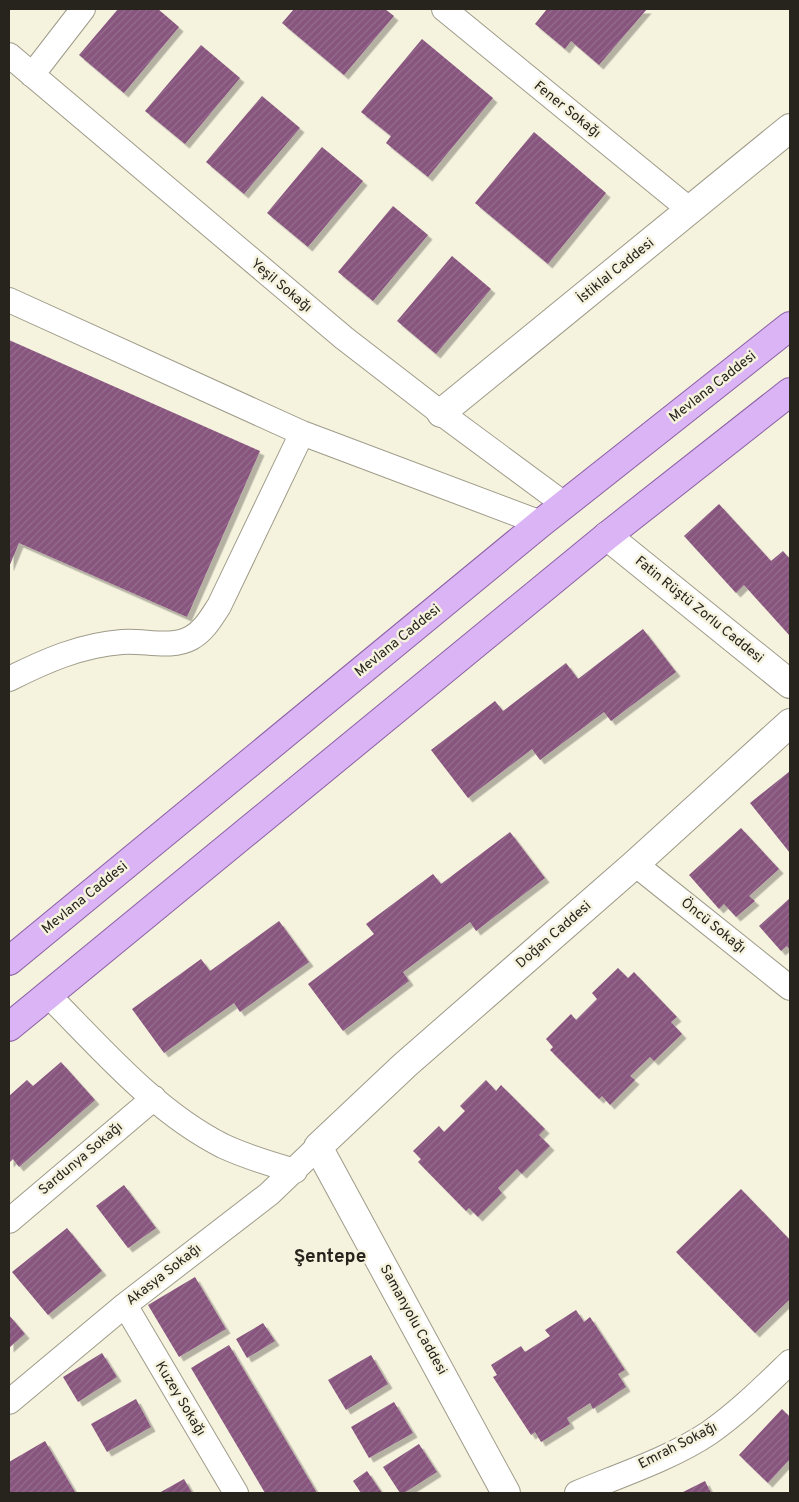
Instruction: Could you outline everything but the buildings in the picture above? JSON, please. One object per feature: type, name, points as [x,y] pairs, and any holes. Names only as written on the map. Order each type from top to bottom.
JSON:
[{"type":"main road","name":"Mevlana Caddesi","points":[[9,961],[541,522],[790,326]]},
{"type":"main road","points":[[9,1027],[607,536],[790,392]]},
{"type":"street","points":[[32,76],[83,9]]},
{"type":"street","name":"Fener Sokağı","points":[[444,9],[690,210]]},
{"type":"street","name":"Yeşil Sokağı","points":[[9,55],[322,320],[441,413],[564,504]]},
{"type":"street","name":"İstiklal Caddesi","points":[[441,413],[790,128]]},
{"type":"street","points":[[9,300],[302,433],[541,522]]},
{"type":"street","points":[[9,679],[44,661],[87,647],[123,642],[172,643],[191,638],[206,626],[219,606],[302,433]]},
{"type":"street","name":"Fatin Rüştü Zorlu Caddesi","points":[[607,536],[790,684]]},
{"type":"street","name":"Doğan Caddesi","points":[[318,1147],[405,1065],[635,864],[790,722]]},
{"type":"street","name":"Öncü Sokağı","points":[[635,864],[790,988]]},
{"type":"street","points":[[48,995],[154,1098],[182,1120],[221,1145],[252,1159],[295,1171]]},
{"type":"street","name":"Sardunya Sokağı","points":[[9,1221],[154,1098]]},
{"type":"street","name":"Akasya Sokağı","points":[[9,1402],[125,1305],[295,1171],[318,1147]]},
{"type":"street","name":"Samanyolu Caddesi","points":[[318,1147],[506,1493]]},
{"type":"street","name":"Kuzey Sokağı","points":[[125,1305],[236,1493]]},
{"type":"street","name":"Emrah Sokağı","points":[[576,1493],[651,1462],[708,1434],[738,1412],[790,1362]]},
{"type":"district","name":"Şentepe","points":[[330,1257]]}]
